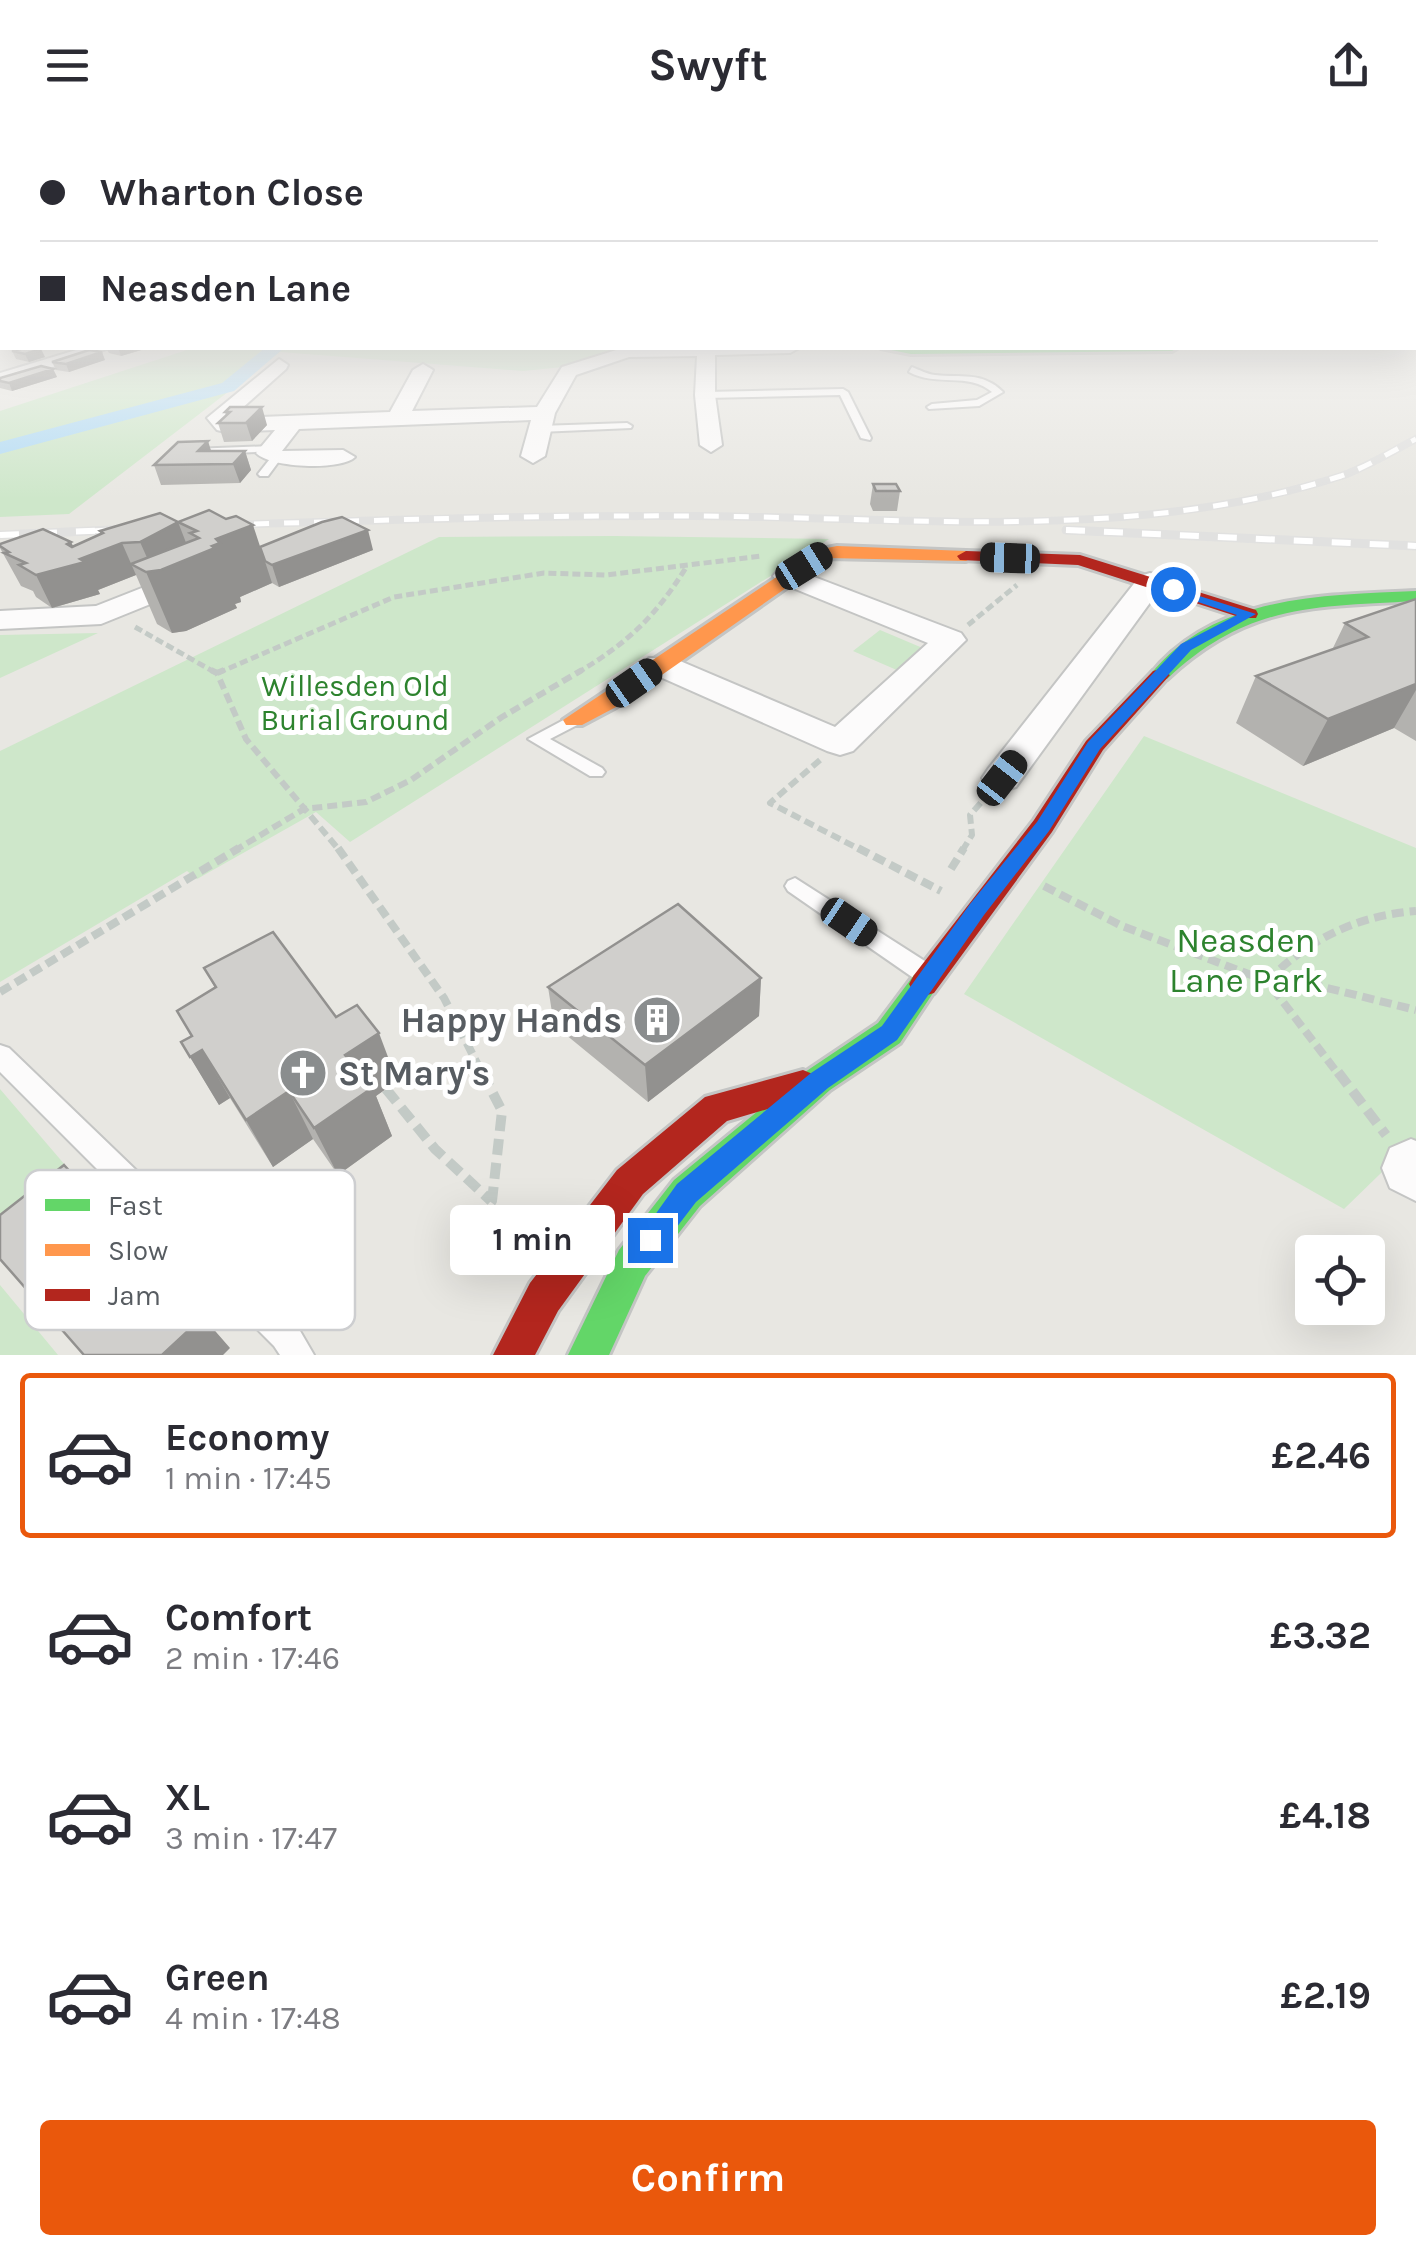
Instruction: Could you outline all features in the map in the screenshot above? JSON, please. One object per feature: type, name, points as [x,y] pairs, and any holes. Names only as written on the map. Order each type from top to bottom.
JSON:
[{"type":"main road","points":[[574,720],[608,702],[823,554],[1080,560],[1249,614]]},
{"type":"main road","points":[[588,1355],[632,1263],[686,1193],[819,1080],[890,1033],[977,909],[1043,826],[1094,746],[1186,647],[1249,614],[1295,603],[1416,596]]},
{"type":"main road","points":[[514,1355],[544,1297],[630,1182],[717,1108],[819,1080]]},
{"type":"street","points":[[256,384],[218,418],[225,424],[398,418],[542,421]]},
{"type":"street","points":[[398,418],[416,384]]},
{"type":"street","points":[[533,456],[542,421],[562,384]]},
{"type":"street","points":[[705,384],[711,445]]},
{"type":"street","points":[[270,460],[292,423]]},
{"type":"street","points":[[270,460],[343,458]]},
{"type":"street","points":[[0,620],[109,611],[214,568]]},
{"type":"street","points":[[661,664],[840,743],[950,640],[788,576]]},
{"type":"street","points":[[1002,778],[1150,582]]},
{"type":"lane","points":[[932,406],[980,403],[998,392],[987,384]]},
{"type":"lane","points":[[705,395],[843,392],[866,438]]},
{"type":"lane","points":[[542,421],[626,426]]},
{"type":"lane","points":[[192,452],[270,460]]},
{"type":"lane","points":[[574,720],[537,739],[596,772]]},
{"type":"lane","points":[[794,886],[929,976]]},
{"type":"lane","points":[[0,1056],[115,1170]]},
{"type":"path","points":[[217,673],[394,597],[544,573],[606,575],[783,554],[823,554]]},
{"type":"path","points":[[950,640],[1049,559]]},
{"type":"path","points":[[0,992],[304,809],[366,802],[381,795],[411,780],[502,717],[582,674],[659,611],[688,565]]},
{"type":"path","points":[[109,611],[186,660],[217,673],[246,739],[341,852],[444,998],[502,1111],[492,1202],[482,1214],[497,1243]]},
{"type":"path","points":[[840,743],[770,804],[977,909]]},
{"type":"path","points":[[938,889],[972,835],[970,815],[1002,778]]},
{"type":"path","points":[[1034,880],[1122,926],[1270,978],[1416,1010]]},
{"type":"path","points":[[1270,978],[1298,948],[1344,925],[1390,912],[1416,911]]},
{"type":"path","points":[[1270,978],[1413,1170]]},
{"type":"path","points":[[386,1089],[435,1149],[492,1202]]},
{"type":"green space","points":[[82,384],[238,384],[69,514],[0,517],[0,411]]},
{"type":"green space","name":"Willesden Old Burial Ground","points":[[439,537],[829,539],[350,842],[316,812],[197,879],[187,871],[0,982],[0,751]]},
{"type":"green space","points":[[880,630],[925,649],[899,671],[853,651]]},
{"type":"green space","points":[[98,633],[0,678],[0,635]]},
{"type":"green space","name":"Neasden Lane Park","points":[[1144,736],[1416,848],[1416,1143],[1344,1209],[964,994]]},
{"type":"green space","points":[[0,1089],[69,1170],[25,1170],[25,1235],[0,1248]]},
{"type":"green space","points":[[0,1285],[25,1315],[25,1330],[37,1330],[58,1355],[0,1355]]},
{"type":"building","points":[[230,407],[262,407],[246,423],[218,423]]},
{"type":"building","points":[[208,441],[198,451],[245,451],[233,464],[154,465],[178,442]]},
{"type":"building","points":[[873,484],[896,484],[900,491],[876,491]]},
{"type":"building","points":[[209,510],[226,519],[236,516],[253,525],[216,539],[220,543],[212,546],[215,548],[161,570],[146,572],[131,564],[199,538],[190,533],[197,531],[178,522]]},
{"type":"building","points":[[160,513],[178,522],[140,542],[122,543],[80,559],[85,562],[36,575],[19,565],[26,563],[4,553],[9,552],[0,546],[43,529],[71,542],[67,544],[72,547],[103,533],[100,531]]},
{"type":"building","points":[[342,517],[368,530],[272,565],[265,561],[260,547]]},
{"type":"building","points":[[1416,599],[1416,684],[1328,719],[1256,676],[1368,637],[1345,623]]},
{"type":"building","points":[[678,904],[761,978],[645,1065],[548,987]]},
{"type":"building","points":[[273,932],[336,1017],[357,1005],[379,1033],[345,1055],[372,1088],[314,1128],[289,1091],[246,1120],[202,1050],[190,1057],[181,1042],[192,1036],[177,1011],[216,987],[204,968]]},
{"type":"building","points":[[25,1195],[25,1288],[0,1259],[0,1215]]},
{"type":"building","points":[[62,1330],[189,1330],[162,1355],[84,1355]]},
{"type":"waterway","points":[[0,448],[232,384]]},
{"type":"railway","points":[[224,525],[576,516],[1020,522],[1102,518],[1183,511],[1263,497],[1341,476],[1416,439]]},
{"type":"railway","points":[[0,535],[134,529],[91,531]]},
{"type":"railway","points":[[1087,531],[1066,530],[1416,546]]},
{"type":"traffic: fast","points":[[1160,675],[1188,649],[1247,617],[1310,603],[1416,596]]},
{"type":"traffic: fast","points":[[588,1355],[632,1263],[687,1193],[819,1080],[889,1033],[924,984]]},
{"type":"traffic: slow","points":[[574,720],[608,702],[823,554],[837,551],[966,556]]},
{"type":"traffic: jam","points":[[966,556],[1080,560],[1249,614]]},
{"type":"traffic: jam","points":[[924,984],[1043,826],[1094,746],[1160,675]]},
{"type":"traffic: jam","points":[[513,1355],[544,1297],[630,1182],[717,1108],[803,1085]]},
{"type":"place","name":"Happy Hands","points":[[657,1020]]},
{"type":"place","name":"St Mary's","points":[[303,1073]]},
{"type":"route","points":[[650,1240],[686,1193],[819,1080],[890,1033],[977,909],[1043,826],[1094,746],[1186,647],[1249,614],[1173,589]]}]
